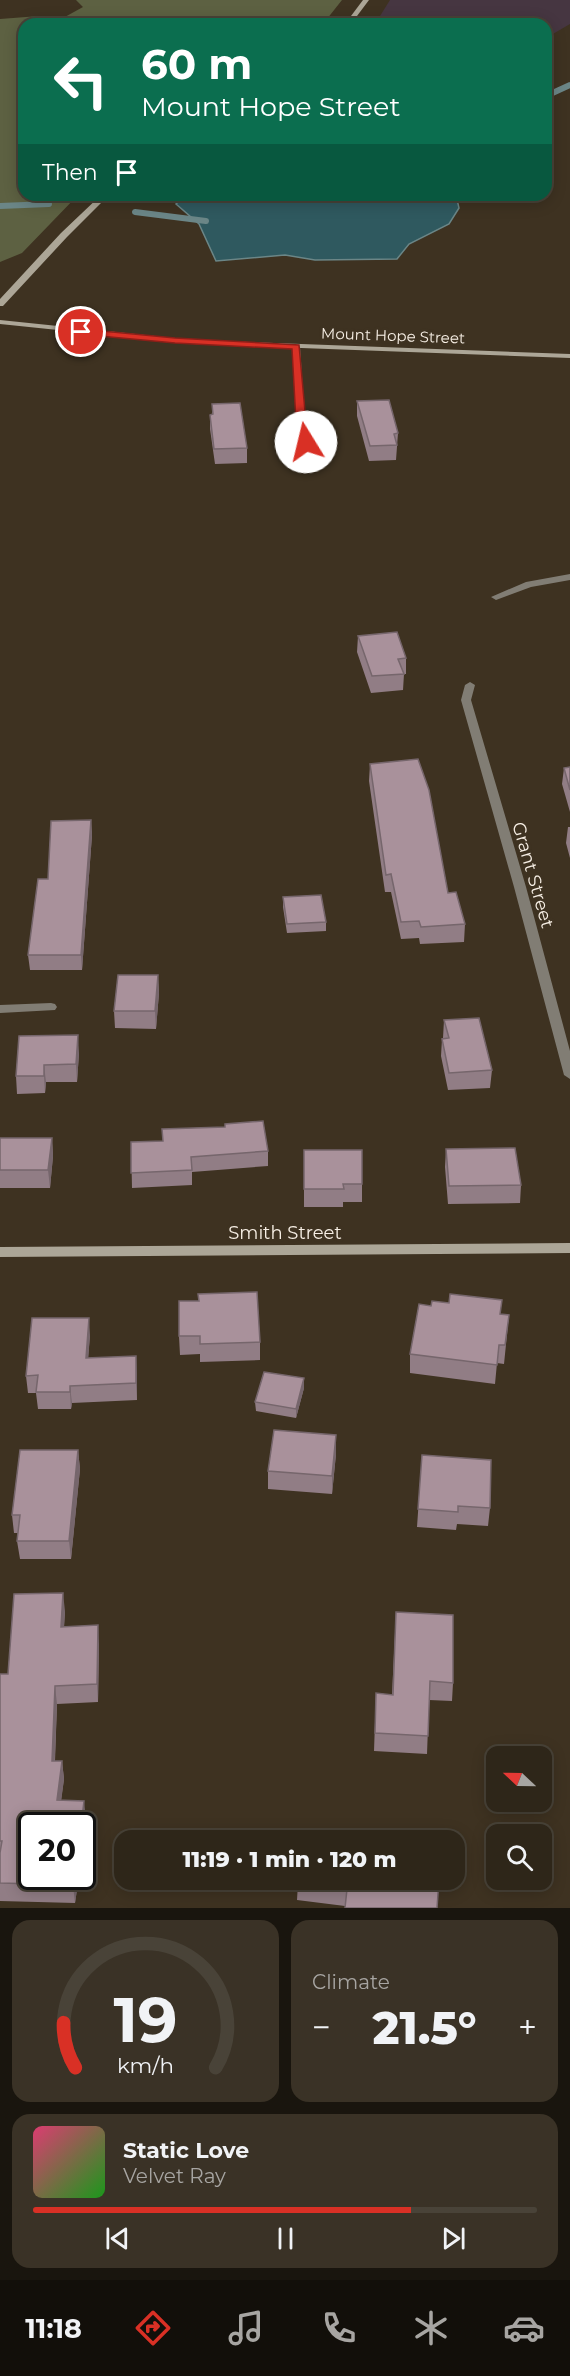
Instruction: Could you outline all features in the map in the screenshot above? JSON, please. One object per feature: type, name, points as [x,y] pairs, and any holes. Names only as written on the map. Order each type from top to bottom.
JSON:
[{"type":"street","points":[[352,18],[366,0]]},
{"type":"street","points":[[0,304],[99,201]]},
{"type":"street","name":"Mount Hope Street","points":[[0,322],[140,338],[570,356]]},
{"type":"street","points":[[296,346],[301,422],[306,442]]},
{"type":"street","points":[[496,597],[529,584],[570,577]]},
{"type":"street","name":"Grant Street","points":[[470,685],[466,700],[520,887],[570,1075]]},
{"type":"street","points":[[0,1009],[51,1007]]},
{"type":"street","name":"Smith Street","points":[[0,1252],[570,1248]]},
{"type":"shaded area","points":[[390,0],[570,0],[570,24],[552,34],[552,18],[379,18]]},
{"type":"green space","points":[[76,0],[342,0],[328,18],[63,18],[83,7]]},
{"type":"green space","points":[[39,16],[63,18],[18,18],[18,201],[72,201],[22,253],[0,262],[0,19]]},
{"type":"water","points":[[179,201],[457,201],[459,208],[449,224],[409,244],[397,259],[315,260],[285,255],[216,261],[199,224],[176,204]]},
{"type":"building","points":[[389,400],[398,433],[394,434],[397,445],[370,446],[357,401]]},
{"type":"building","points":[[240,403],[247,448],[214,449],[210,415],[213,414],[212,404]]},
{"type":"building","points":[[397,632],[406,658],[398,659],[404,674],[372,676],[358,636]]},
{"type":"building","points":[[418,759],[429,790],[448,893],[456,892],[465,924],[421,927],[419,921],[401,922],[391,874],[386,875],[370,764]]},
{"type":"building","points":[[570,767],[570,790],[564,768]]},
{"type":"building","points":[[91,820],[81,955],[28,955],[38,879],[48,879],[51,821]]},
{"type":"building","points":[[321,895],[326,922],[287,924],[283,897]]},
{"type":"building","points":[[118,975],[158,975],[155,1011],[114,1011]]},
{"type":"building","points":[[479,1018],[492,1070],[449,1073],[442,1039],[449,1038],[444,1020]]},
{"type":"building","points":[[78,1035],[76,1064],[44,1065],[44,1076],[16,1076],[19,1036]]},
{"type":"building","points":[[263,1121],[268,1151],[191,1157],[192,1170],[131,1173],[131,1142],[163,1141],[162,1129],[225,1127],[225,1124]]},
{"type":"building","points":[[0,1138],[52,1138],[48,1170],[0,1170]]},
{"type":"building","points":[[515,1148],[521,1185],[449,1186],[446,1149]]},
{"type":"building","points":[[304,1150],[362,1150],[362,1184],[343,1184],[344,1189],[304,1189]]},
{"type":"building","points":[[257,1292],[260,1342],[200,1344],[200,1336],[179,1336],[179,1301],[199,1301],[198,1294]]},
{"type":"building","points":[[450,1294],[502,1300],[500,1314],[509,1315],[505,1345],[499,1345],[497,1365],[410,1354],[419,1304],[431,1306],[432,1301],[449,1303]]},
{"type":"building","points":[[32,1318],[89,1318],[86,1358],[136,1356],[136,1383],[70,1386],[70,1392],[36,1392],[38,1375],[26,1376]]},
{"type":"building","points":[[264,1372],[304,1378],[296,1409],[255,1402]]},
{"type":"building","points":[[274,1430],[336,1435],[332,1476],[268,1471]]},
{"type":"building","points":[[20,1450],[78,1450],[69,1541],[17,1541],[20,1515],[12,1515]]},
{"type":"building","points":[[422,1455],[491,1460],[490,1508],[458,1506],[458,1512],[418,1509]]},
{"type":"building","points":[[63,1593],[61,1627],[98,1625],[97,1684],[55,1686],[52,1761],[62,1761],[57,1800],[84,1801],[83,1812],[18,1812],[18,1883],[0,1883],[2,1841],[0,1841],[0,1674],[8,1674],[14,1594]]},
{"type":"building","points":[[396,1612],[453,1615],[453,1683],[430,1681],[428,1736],[375,1733],[376,1693],[393,1695]]},
{"type":"building","points":[[347,1890],[438,1890],[437,1908],[345,1908]]},
{"type":"waterway","points":[[552,93],[570,85]]},
{"type":"waterway","points":[[0,206],[49,204]]},
{"type":"waterway","points":[[135,212],[206,221]]},
{"type":"route","points":[[81,332],[246,345],[296,346],[301,422],[306,442]]}]
